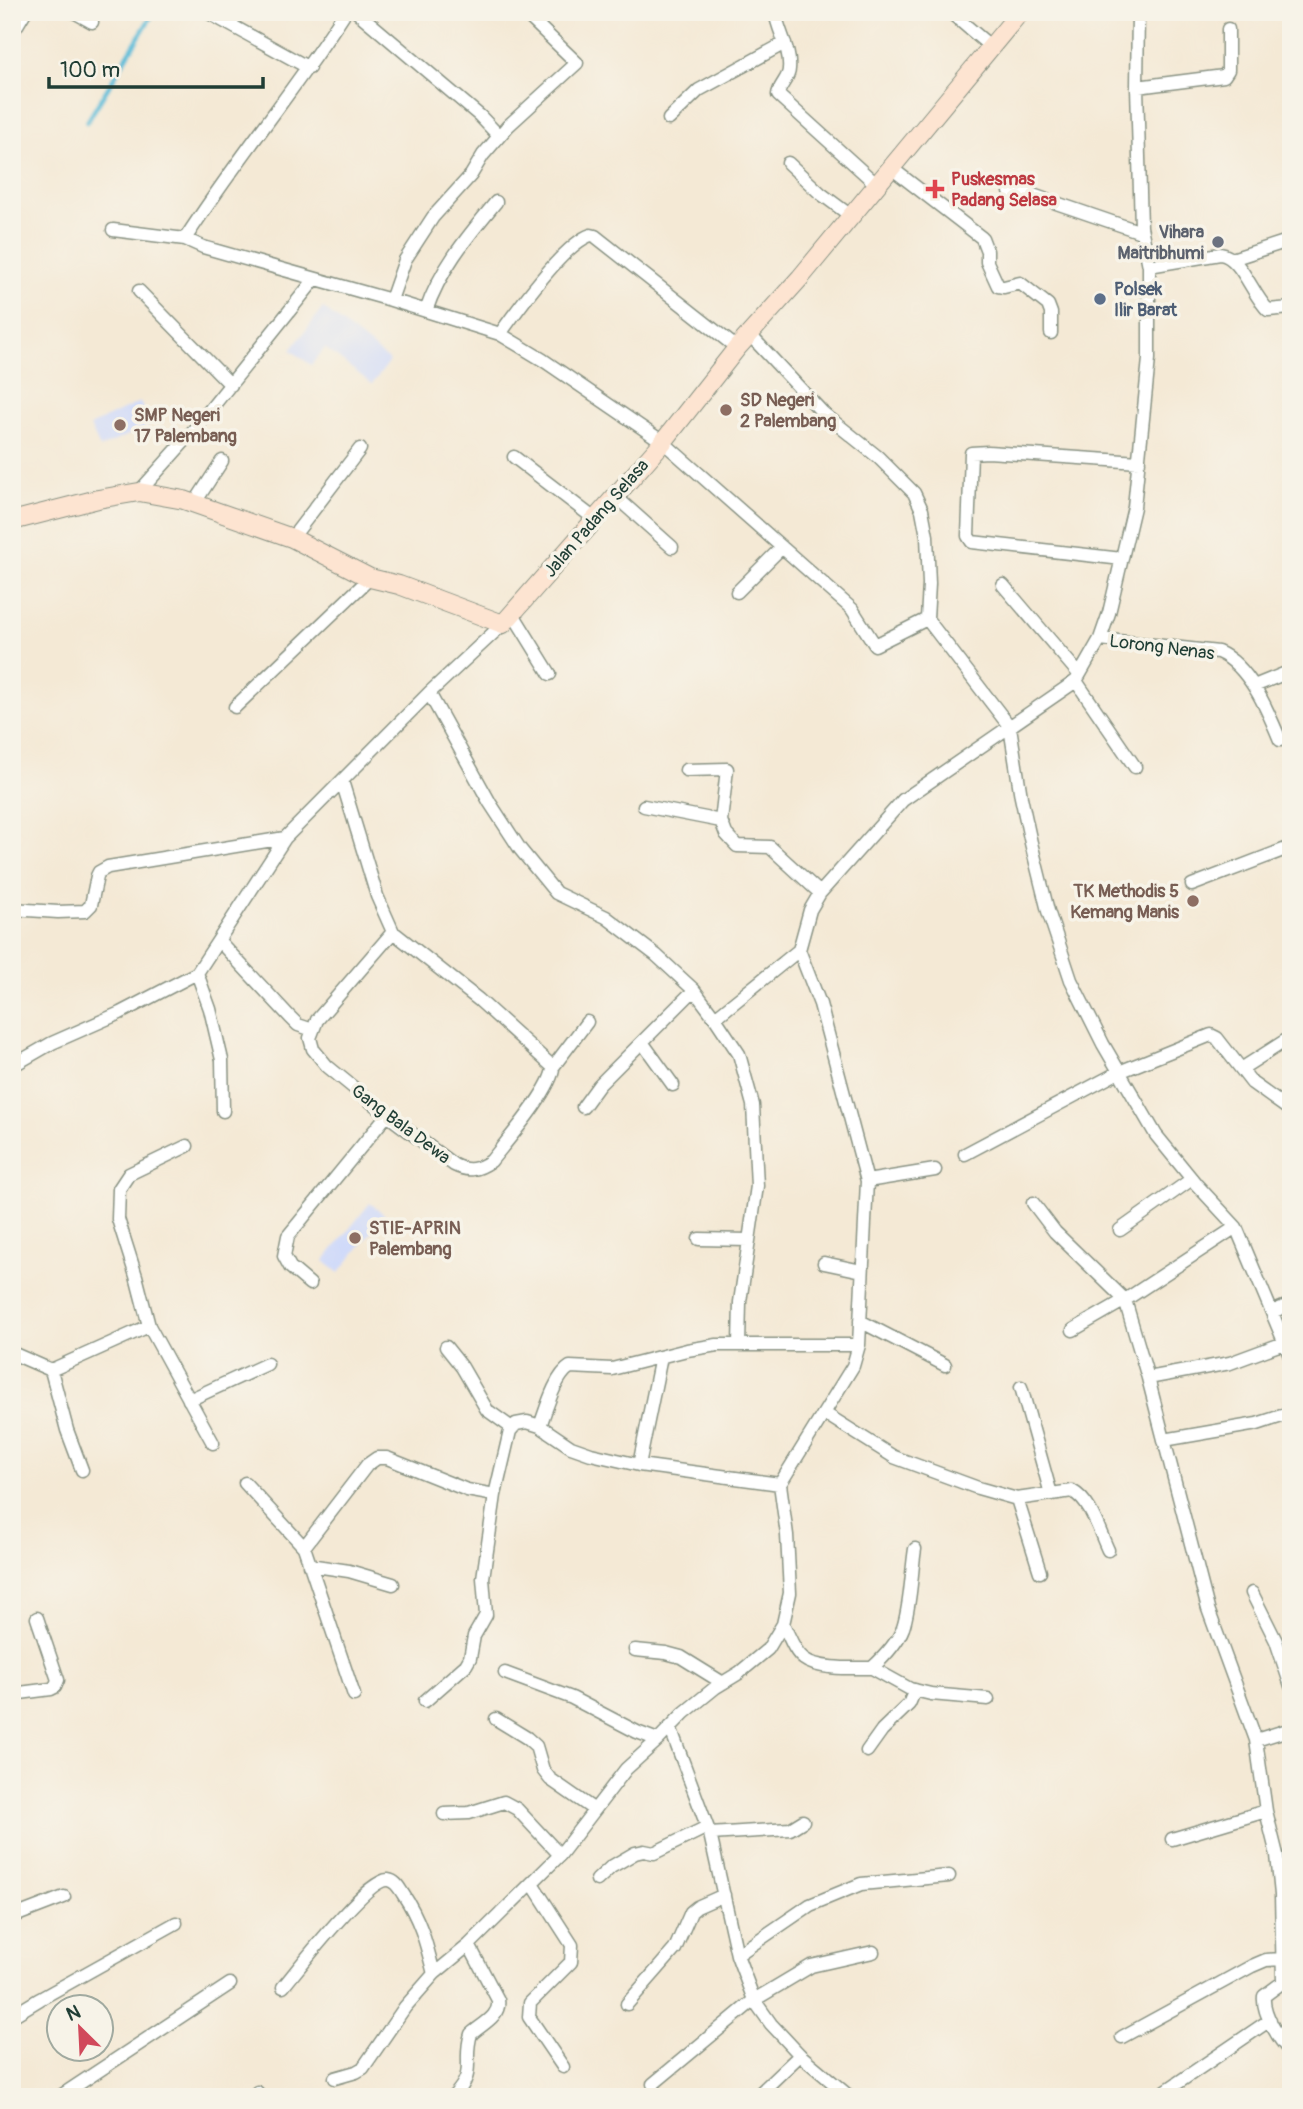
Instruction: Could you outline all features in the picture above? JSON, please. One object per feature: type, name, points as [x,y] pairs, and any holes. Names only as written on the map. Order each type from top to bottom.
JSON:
[{"type":"street","points":[[12,28],[16,27],[25,12]]},
{"type":"street","points":[[74,12],[92,22]]},
{"type":"street","points":[[207,12],[309,68]]},
{"type":"street","points":[[185,239],[208,202],[309,68],[345,12]]},
{"type":"street","points":[[357,12],[480,116],[499,136]]},
{"type":"street","points":[[391,300],[405,260],[432,217],[471,175],[483,155],[508,126],[577,63],[524,12]]},
{"type":"street","points":[[775,12],[790,71],[779,87],[778,95],[876,184]]},
{"type":"street","points":[[950,12],[991,47]]},
{"type":"street","name":"Jalan Padang Selasa","points":[[508,619],[663,442],[737,348],[800,278],[1020,12]]},
{"type":"street","points":[[715,1018],[799,950],[810,910],[820,893],[903,800],[1078,678],[1100,639],[1134,507],[1149,359],[1149,266],[1141,232],[1138,12]]},
{"type":"street","points":[[1137,87],[1224,76],[1228,70],[1228,29]]},
{"type":"street","points":[[669,119],[699,89],[785,43]]},
{"type":"street","points":[[788,163],[850,216]]},
{"type":"street","points":[[890,167],[982,238],[998,286],[1020,282],[1046,303],[1051,313],[1051,333]]},
{"type":"street","points":[[1010,192],[1021,191],[1141,232]]},
{"type":"street","points":[[426,312],[436,285],[461,245],[496,202]]},
{"type":"street","points":[[113,230],[185,239],[203,247],[500,334],[663,442],[852,609],[875,645],[927,619]]},
{"type":"street","points":[[500,334],[530,292],[576,244],[591,234],[737,348]]},
{"type":"street","points":[[1231,259],[1291,240]]},
{"type":"street","points":[[1149,266],[1226,254],[1237,264],[1260,302],[1268,310],[1291,308]]},
{"type":"street","points":[[139,492],[231,385],[315,279]]},
{"type":"street","points":[[139,292],[231,385]]},
{"type":"street","points":[[749,334],[823,413],[878,457],[914,493],[922,510],[927,536],[927,619],[1010,727],[1021,797],[1048,911],[1071,980],[1103,1044],[1156,1135],[1236,1227],[1291,1357]]},
{"type":"street","points":[[292,538],[360,449]]},
{"type":"street","points":[[1122,559],[972,542],[968,536],[971,453],[1139,462]]},
{"type":"street","points":[[514,457],[596,520]]},
{"type":"street","points":[[194,504],[222,461]]},
{"type":"street","points":[[12,521],[98,499],[139,492],[184,500],[292,538],[370,578],[508,619],[550,674]]},
{"type":"street","points":[[616,497],[672,547]]},
{"type":"street","points":[[737,592],[782,547]]},
{"type":"street","points":[[234,707],[370,578]]},
{"type":"street","points":[[1003,585],[1078,678],[1135,767]]},
{"type":"street","points":[[12,1066],[52,1043],[120,1013],[197,973],[285,838],[429,693],[508,619]]},
{"type":"street","name":"Lorong Nenas","points":[[1100,639],[1218,652],[1237,664],[1254,686],[1280,740]]},
{"type":"street","points":[[1254,686],[1291,671]]},
{"type":"street","points":[[429,693],[490,803],[520,849],[556,893],[606,917],[656,955],[694,990],[739,1054],[753,1105],[757,1186],[740,1302],[740,1345]]},
{"type":"street","points":[[686,770],[727,769],[721,821],[726,834],[737,846],[770,847],[820,893]]},
{"type":"street","points":[[342,781],[377,896],[393,932],[480,1000],[553,1067],[587,1021]]},
{"type":"street","points":[[644,806],[721,821]]},
{"type":"street","points":[[12,909],[85,911],[91,905],[99,872],[108,867],[285,838]]},
{"type":"street","points":[[1192,885],[1291,847]]},
{"type":"street","points":[[219,940],[298,1025],[313,1030],[317,1020],[393,932]]},
{"type":"street","points":[[335,2078],[363,2068],[405,2007],[434,1974],[469,1945],[560,1855],[626,1769],[684,1713],[740,1673],[768,1649],[783,1624],[790,1593],[787,1535],[780,1484],[853,1366],[859,1345],[867,1181],[820,1004],[799,950]]},
{"type":"street","points":[[197,973],[210,1009],[222,1060],[223,1111]]},
{"type":"street","points":[[583,1107],[599,1084],[694,990]]},
{"type":"street","name":"Gang Bala Dewa","points":[[313,1030],[310,1038],[313,1049],[327,1066],[387,1115],[464,1170],[482,1167],[491,1161],[546,1087],[553,1074],[553,1067]]},
{"type":"street","points":[[965,1154],[1119,1072],[1211,1035],[1217,1038],[1252,1083],[1291,1111]]},
{"type":"street","points":[[1241,1069],[1291,1037]]},
{"type":"street","points":[[642,1042],[673,1085]]},
{"type":"street","points":[[310,1284],[290,1267],[284,1256],[288,1236],[387,1115]]},
{"type":"street","points":[[187,1146],[129,1174],[119,1189],[118,1219],[149,1326],[213,1443]]},
{"type":"street","points":[[867,1181],[935,1170]]},
{"type":"street","points":[[1120,1230],[1192,1179]]},
{"type":"street","points":[[1032,1203],[1055,1232],[1125,1300],[1208,1609],[1256,1740],[1266,1811],[1286,1894],[1283,1982],[1264,1996],[1263,2000],[1270,2020],[1291,2052]]},
{"type":"street","points":[[1073,1330],[1125,1300],[1236,1227]]},
{"type":"street","points":[[699,1239],[748,1240]]},
{"type":"street","points":[[824,1263],[862,1271]]},
{"type":"street","points":[[1272,1312],[1291,1304]]},
{"type":"street","points":[[860,1321],[945,1365]]},
{"type":"street","points":[[12,1353],[51,1370],[149,1326]]},
{"type":"street","points":[[1148,1378],[1230,1363],[1284,1343]]},
{"type":"street","points":[[540,1426],[557,1383],[564,1370],[570,1367],[612,1369],[717,1345],[859,1345]]},
{"type":"street","points":[[446,1347],[462,1367],[487,1410],[512,1428]]},
{"type":"street","points":[[639,1465],[661,1357]]},
{"type":"street","points":[[189,1400],[267,1364]]},
{"type":"street","points":[[51,1370],[82,1470]]},
{"type":"street","points":[[1021,1387],[1051,1494]]},
{"type":"street","points":[[824,1413],[894,1457],[978,1488],[1017,1499],[1072,1491],[1080,1495],[1108,1550]]},
{"type":"street","points":[[1164,1440],[1257,1424],[1291,1413]]},
{"type":"street","points":[[425,1701],[466,1665],[474,1636],[486,1615],[483,1578],[495,1495],[512,1428],[516,1424],[527,1422],[540,1426],[571,1447],[639,1465],[780,1484]]},
{"type":"street","points":[[304,1547],[367,1465],[377,1458],[387,1458],[467,1490],[495,1495]]},
{"type":"street","points":[[246,1483],[304,1547],[354,1695]]},
{"type":"street","points":[[1017,1499],[1040,1572]]},
{"type":"street","points":[[872,1668],[886,1655],[902,1630],[915,1549]]},
{"type":"street","points":[[309,1565],[393,1584]]},
{"type":"street","points":[[1252,1593],[1276,1641],[1291,1686]]},
{"type":"street","points":[[12,1694],[51,1689],[57,1684],[58,1680],[37,1618]]},
{"type":"street","points":[[783,1624],[803,1659],[824,1665],[872,1668],[915,1690],[931,1694],[988,1699]]},
{"type":"street","points":[[635,1650],[681,1657],[723,1683]]},
{"type":"street","points":[[505,1673],[572,1698],[658,1740]]},
{"type":"street","points":[[867,1751],[882,1730],[909,1704],[915,1690]]},
{"type":"street","points":[[496,1719],[536,1746],[543,1770],[550,1779],[593,1809]]},
{"type":"street","points":[[670,1727],[709,1830],[737,1955],[754,2000],[771,2024],[800,2055],[850,2097]]},
{"type":"street","points":[[1256,1740],[1291,1729]]},
{"type":"street","points":[[444,1814],[469,1813],[504,1802],[517,1809],[560,1855]]},
{"type":"street","points":[[1172,1839],[1266,1811]]},
{"type":"street","points":[[597,1880],[611,1867],[635,1853],[653,1853],[709,1830],[790,1829],[803,1821]]},
{"type":"street","points":[[737,1955],[810,1905],[861,1884],[949,1876]]},
{"type":"street","points":[[283,1987],[326,1934],[368,1890],[387,1879],[395,1882],[417,1915],[434,1974]]},
{"type":"street","points":[[533,1883],[572,1945],[571,1962],[528,2008],[529,2017],[563,2067]]},
{"type":"street","points":[[627,2004],[676,1950],[691,1912],[723,1895]]},
{"type":"street","points":[[13,1914],[64,1897]]},
{"type":"street","points":[[12,2017],[176,1923]]},
{"type":"street","points":[[453,2097],[469,2073],[471,2034],[497,2012],[499,2006],[469,1945]]},
{"type":"street","points":[[653,2084],[754,2000],[811,1966],[873,1952]]},
{"type":"street","points":[[1122,2037],[1252,1966],[1266,1960],[1282,1959]]},
{"type":"street","points":[[59,2097],[230,1984]]},
{"type":"street","points":[[1157,2097],[1270,2020]]},
{"type":"street","points":[[756,2097],[800,2055]]},
{"type":"shaded area","points":[[323,308],[390,361],[372,384],[325,348],[311,365],[291,350]]},
{"type":"shaded area","name":"SMP Negeri 17 Palembang","points":[[140,402],[150,425],[100,448],[90,426]]},
{"type":"shaded area","name":"STIE-APRIN Palembang","points":[[370,1203],[385,1215],[339,1273],[324,1261]]},
{"type":"waterway","points":[[87,122],[154,12]]},
{"type":"place","name":"Puskesmas Padang Selasa","points":[[935,189]]},
{"type":"place","name":"Vihara Maitribhumi","points":[[1218,242]]},
{"type":"place","name":"Polsek Ilir Barat","points":[[1100,299]]},
{"type":"place","name":"SD Negeri 2 Palembang","points":[[726,410]]},
{"type":"place","name":"SMP Negeri 17 Palembang","points":[[120,425]]},
{"type":"place","name":"TK Methodis 5 Kemang Manis","points":[[1193,901]]},
{"type":"place","name":"STIE-APRIN Palembang","points":[[355,1238]]}]
